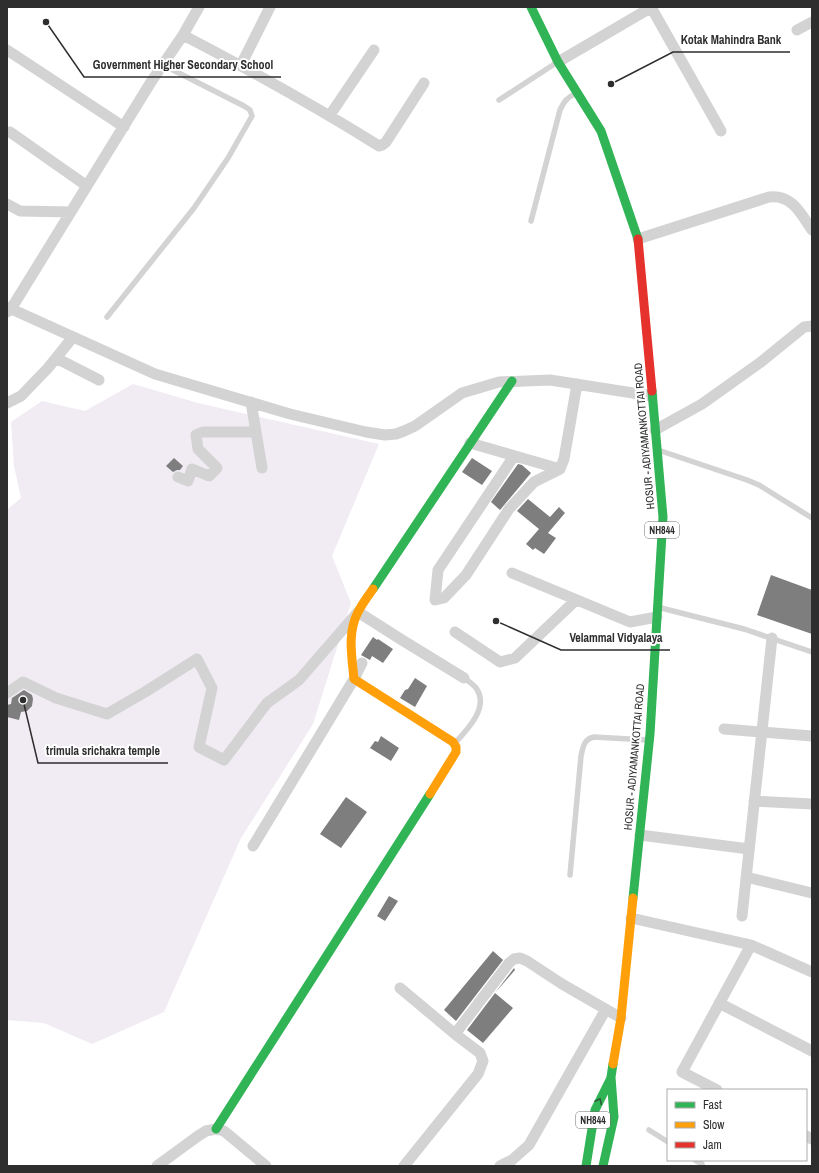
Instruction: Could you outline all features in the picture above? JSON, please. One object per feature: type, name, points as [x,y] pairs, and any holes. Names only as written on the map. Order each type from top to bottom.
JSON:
[{"type":"main road","name":"HOSUR - ADIYAMANKOTTAI ROAD","points":[[531,7],[558,62],[601,131],[638,239],[663,517],[649,741],[621,1018],[612,1077],[614,1117],[603,1166]]},
{"type":"main road","points":[[216,1129],[456,752],[455,744],[354,679],[350,640],[354,621],[358,612],[512,381]]},
{"type":"main road","name":"HOSUR - ADIYAMANKOTTAI ROAD","points":[[586,1166],[595,1110],[612,1077]]},
{"type":"street","points":[[199,7],[183,35],[8,309],[155,374],[290,414],[385,435],[396,434],[415,426],[462,393],[498,382],[550,380],[652,396]]},
{"type":"street","points":[[241,65],[270,7]]},
{"type":"street","points":[[558,62],[652,7],[721,131]]},
{"type":"street","points":[[797,30],[812,22]]},
{"type":"street","points":[[183,35],[241,65],[330,115],[379,146],[386,142],[424,83]]},
{"type":"street","points":[[7,50],[124,127]]},
{"type":"street","points":[[330,115],[374,50]]},
{"type":"street","points":[[10,132],[87,186]]},
{"type":"street","points":[[638,239],[769,196],[784,198],[797,207],[812,230]]},
{"type":"street","points":[[7,204],[20,210],[71,212]]},
{"type":"street","points":[[655,430],[702,404],[761,362],[804,327],[812,326]]},
{"type":"street","points":[[7,403],[21,396],[73,337]]},
{"type":"street","points":[[56,358],[99,380]]},
{"type":"street","points":[[514,456],[438,570],[435,600],[444,598],[466,575],[510,509],[534,482],[560,469],[564,459],[577,384]]},
{"type":"street","points":[[251,402],[262,468]]},
{"type":"street","points":[[178,477],[188,481],[192,469],[209,476],[217,468],[198,449],[196,436],[203,432],[256,432]]},
{"type":"street","points":[[470,443],[560,469]]},
{"type":"street","points":[[512,573],[630,622],[657,612]]},
{"type":"street","points":[[455,632],[500,662],[515,658],[576,600]]},
{"type":"street","points":[[7,693],[23,682],[56,698],[107,714],[197,659],[212,688],[199,747],[224,760],[267,703],[299,680],[358,612],[464,678]]},
{"type":"street","points":[[742,916],[772,638]]},
{"type":"street","points":[[253,846],[354,679],[362,663]]},
{"type":"street","points":[[724,729],[812,736]]},
{"type":"street","points":[[754,802],[812,804]]},
{"type":"street","points":[[640,835],[749,849]]},
{"type":"street","points":[[746,877],[812,893]]},
{"type":"street","points":[[631,918],[751,945],[812,972]]},
{"type":"street","points":[[715,1089],[682,1072],[751,945]]},
{"type":"street","points":[[455,1034],[509,963],[514,959],[520,958],[527,960],[562,984],[621,1018]]},
{"type":"street","points":[[400,988],[480,1053],[483,1061],[478,1074],[404,1166]]},
{"type":"street","points":[[719,1003],[812,1051]]},
{"type":"street","points":[[500,1166],[512,1160],[529,1144],[606,1009]]},
{"type":"street","points":[[157,1166],[198,1136],[206,1131],[216,1129],[224,1131],[266,1166]]},
{"type":"lane","points":[[500,100],[558,62]]},
{"type":"lane","points":[[107,317],[194,208],[228,158],[252,116],[250,110],[244,106],[163,65]]},
{"type":"lane","points":[[531,221],[560,110],[568,97],[578,93]]},
{"type":"lane","points":[[657,450],[759,485],[812,518]]},
{"type":"lane","points":[[657,612],[744,629],[812,652]]},
{"type":"lane","points":[[455,744],[470,726],[478,711],[481,698],[476,689],[464,678]]},
{"type":"lane","points":[[570,875],[583,745],[589,738],[594,737],[649,741]]},
{"type":"lane","points":[[649,1130],[667,1141]]},
{"type":"shaded area","points":[[133,384],[198,403],[379,444],[332,556],[351,603],[313,724],[241,838],[164,1012],[92,1044],[44,1023],[7,1020],[7,510],[21,498],[14,466],[11,422],[42,401],[85,411]]},
{"type":"building","points":[[174,458],[183,466],[180,470],[173,472],[166,466]]},
{"type":"building","points":[[472,458],[492,471],[482,485],[462,472]]},
{"type":"building","points":[[518,464],[522,465],[531,473],[500,510],[491,502]]},
{"type":"building","points":[[528,499],[550,517],[559,507],[565,513],[548,533],[556,538],[544,554],[535,548],[533,550],[526,544],[539,529],[517,511]]},
{"type":"building","points":[[771,575],[812,590],[812,634],[757,615]]},
{"type":"building","points":[[373,637],[393,649],[383,663],[372,656],[370,660],[361,655]]},
{"type":"building","points":[[415,678],[427,686],[415,707],[400,698]]},
{"type":"building","points":[[24,690],[32,695],[32,706],[27,711],[21,712],[19,720],[7,717],[7,705],[11,704],[12,698]]},
{"type":"building","points":[[381,736],[399,748],[391,761],[370,748],[375,741],[378,742]]},
{"type":"building","points":[[346,797],[367,812],[341,848],[320,834]]},
{"type":"building","points":[[389,896],[398,901],[385,921],[377,916]]},
{"type":"building","points":[[493,951],[503,960],[456,1021],[444,1010]]},
{"type":"building","points":[[514,968],[515,970],[495,993]]},
{"type":"building","points":[[495,993],[513,1008],[483,1043],[467,1030]]},
{"type":"traffic: fast","points":[[531,7],[558,62],[601,131],[638,239]]},
{"type":"traffic: fast","points":[[373,589],[512,381]]},
{"type":"traffic: fast","points":[[633,898],[650,734],[663,517],[652,391]]},
{"type":"traffic: fast","points":[[216,1129],[430,794]]},
{"type":"traffic: fast","points":[[603,1166],[614,1117],[611,1077],[613,1064]]},
{"type":"traffic: fast","points":[[586,1166],[595,1110],[611,1078]]},
{"type":"traffic: slow","points":[[373,589],[358,612],[352,628],[351,654],[354,679],[453,742],[456,747],[456,752],[430,794]]},
{"type":"traffic: slow","points":[[613,1064],[621,1018],[633,898]]},
{"type":"traffic: jam","points":[[638,239],[652,391]]},
{"type":"place","name":"Government Higher Secondary School","points":[[46,22]]},
{"type":"place","name":"Kotak Mahindra Bank","points":[[611,84]]},
{"type":"place","name":"Velammal Vidyalaya","points":[[496,621]]},
{"type":"place","name":"trimula srichakra temple","points":[[23,700]]}]
